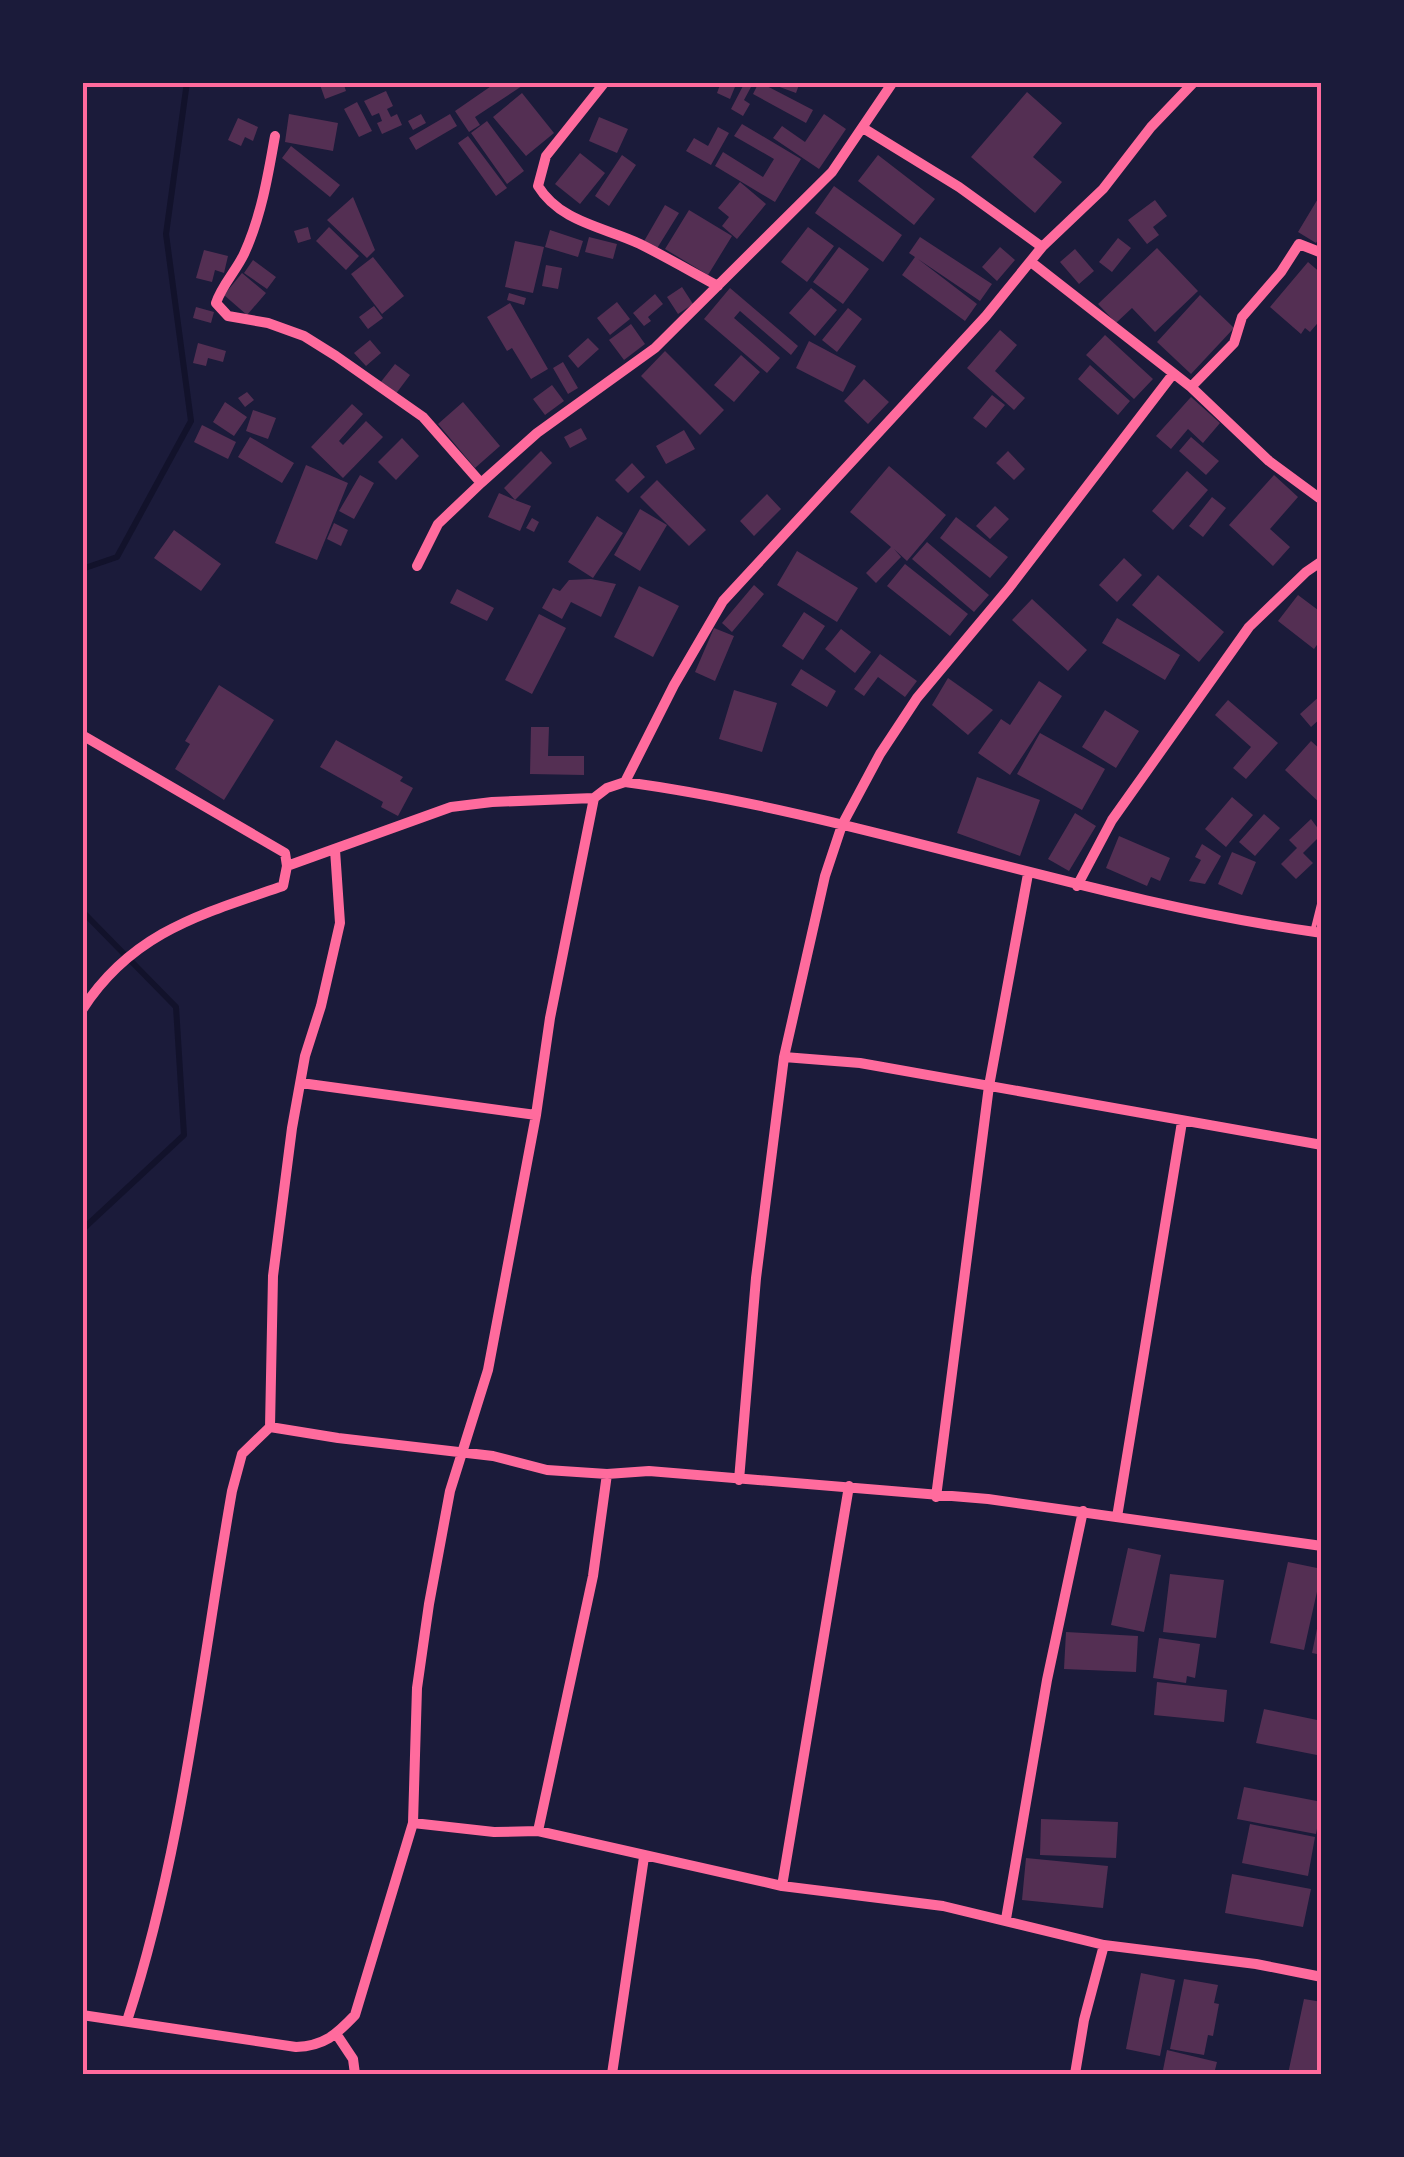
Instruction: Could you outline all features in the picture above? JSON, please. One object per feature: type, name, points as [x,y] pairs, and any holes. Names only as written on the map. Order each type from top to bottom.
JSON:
[{"type":"street","points":[[605,82],[546,156],[538,186],[547,201],[565,214],[637,243],[718,286]]},
{"type":"street","points":[[417,566],[438,524],[538,433],[655,348],[832,172],[893,82]]},
{"type":"street","points":[[625,782],[722,602],[986,316],[1042,248],[1103,189],[1151,127],[1194,82]]},
{"type":"street","points":[[863,128],[959,187],[1042,248]]},
{"type":"street","points":[[275,136],[259,214],[242,258],[219,295],[219,310],[228,316],[268,323],[304,336],[336,356],[423,417],[481,484]]},
{"type":"street","points":[[1191,388],[1234,342],[1242,316],[1299,244],[1322,253]]},
{"type":"street","points":[[1031,262],[1191,388],[1269,462],[1322,500]]},
{"type":"street","points":[[738,1480],[756,1278],[784,1057],[825,876],[842,826],[880,754],[917,698],[1009,588],[1174,374]]},
{"type":"street","points":[[1078,886],[1112,820],[1249,627],[1322,561]]},
{"type":"street","points":[[82,734],[285,853],[287,866],[284,886],[200,914],[148,939],[82,1010]]},
{"type":"street","points":[[287,866],[451,807],[594,798],[625,782],[842,826],[1078,886],[1317,932]]},
{"type":"street","points":[[82,2016],[296,2047],[314,2046],[336,2035],[354,2015],[412,1824],[417,1688],[450,1490],[488,1370],[536,1115],[550,1018],[594,798]]},
{"type":"street","points":[[127,2022],[146,1964],[175,1835],[232,1491],[242,1454],[270,1426],[273,1276],[292,1128],[340,923],[335,850]]},
{"type":"street","points":[[936,1497],[990,1086],[1028,874]]},
{"type":"street","points":[[784,1057],[860,1063],[1322,1145]]},
{"type":"street","points":[[301,1083],[536,1115]]},
{"type":"street","points":[[1117,1517],[1182,1122]]},
{"type":"street","points":[[270,1426],[493,1456],[547,1470],[607,1474],[650,1471],[988,1499],[1322,1546]]},
{"type":"street","points":[[538,1831],[592,1576],[607,1474]]},
{"type":"street","points":[[782,1886],[849,1486]]},
{"type":"street","points":[[1006,1919],[1047,1680],[1083,1511]]},
{"type":"street","points":[[1306,1544],[1322,1532]]},
{"type":"street","points":[[412,1824],[494,1832],[538,1831],[782,1886],[943,1906],[1104,1944],[1322,1977]]},
{"type":"street","points":[[612,2074],[644,1857]]},
{"type":"street","points":[[1075,2074],[1104,1944]]},
{"type":"street","points":[[336,2035],[353,2059],[355,2074]]},
{"type":"lane","points":[[1317,932],[1322,894]]},
{"type":"building","points":[[319,82],[343,82],[346,91],[325,99]]},
{"type":"building","points":[[497,82],[520,82],[522,86],[475,117],[480,125],[469,132],[455,111]]},
{"type":"building","points":[[721,82],[737,82],[730,99],[717,93]]},
{"type":"building","points":[[759,82],[813,110],[806,123],[753,94]]},
{"type":"building","points":[[778,82],[800,82],[796,93],[777,86]]},
{"type":"building","points":[[744,84],[751,87],[744,100],[750,104],[743,116],[731,109]]},
{"type":"building","points":[[386,91],[393,106],[387,109],[391,117],[397,114],[402,125],[382,134],[377,123],[382,121],[379,113],[372,116],[364,101]]},
{"type":"building","points":[[1027,92],[1062,123],[1033,157],[1062,182],[1035,213],[971,157]]},
{"type":"building","points":[[522,93],[554,133],[526,156],[493,117]]},
{"type":"building","points":[[357,102],[372,131],[359,137],[344,109]]},
{"type":"building","points":[[289,114],[338,123],[333,151],[285,142]]},
{"type":"building","points":[[421,114],[426,123],[413,130],[408,121]]},
{"type":"building","points":[[450,114],[457,126],[416,150],[409,138]]},
{"type":"building","points":[[824,114],[846,129],[819,169],[773,138],[782,126],[805,142]]},
{"type":"building","points":[[599,117],[628,129],[617,153],[589,141]]},
{"type":"building","points":[[238,118],[258,127],[253,141],[245,137],[241,146],[228,140]]},
{"type":"building","points":[[487,121],[524,171],[507,184],[471,133]]},
{"type":"building","points":[[742,124],[801,159],[775,202],[715,166],[723,152],[763,177],[774,159],[734,136]]},
{"type":"building","points":[[718,127],[729,133],[711,165],[686,151],[694,138],[708,146]]},
{"type":"building","points":[[468,136],[507,188],[496,196],[458,143]]},
{"type":"building","points":[[291,146],[340,185],[330,197],[282,158]]},
{"type":"building","points":[[580,153],[605,173],[580,204],[555,184]]},
{"type":"building","points":[[622,155],[636,165],[609,206],[595,196]]},
{"type":"building","points":[[878,155],[935,199],[914,225],[858,181]]},
{"type":"building","points":[[740,182],[766,204],[737,239],[722,226],[729,217],[718,208]]},
{"type":"building","points":[[834,186],[902,235],[883,262],[815,213]]},
{"type":"building","points":[[1322,192],[1322,233],[1316,243],[1298,232]]},
{"type":"building","points":[[353,197],[375,250],[367,258],[327,220]]},
{"type":"building","points":[[1155,200],[1167,216],[1153,227],[1159,235],[1147,244],[1128,220]]},
{"type":"building","points":[[665,205],[679,213],[656,250],[643,243]]},
{"type":"building","points":[[689,210],[732,236],[708,275],[665,249]]},
{"type":"building","points":[[308,227],[311,239],[298,243],[294,231]]},
{"type":"building","points":[[329,227],[359,256],[346,270],[316,241]]},
{"type":"building","points":[[808,227],[834,246],[807,282],[781,262]]},
{"type":"building","points":[[550,230],[583,241],[578,257],[545,247]]},
{"type":"building","points":[[589,237],[617,244],[613,259],[585,252]]},
{"type":"building","points":[[920,237],[992,284],[980,301],[918,259],[977,304],[965,321],[902,275],[915,257],[909,253]]},
{"type":"building","points":[[1118,238],[1131,248],[1112,272],[1099,262]]},
{"type":"building","points":[[515,241],[544,247],[533,293],[505,287]]},
{"type":"building","points":[[839,247],[869,269],[843,304],[813,282]]},
{"type":"building","points":[[1000,247],[1015,260],[997,281],[982,267]]},
{"type":"building","points":[[1157,248],[1198,291],[1155,332],[1132,308],[1116,323],[1098,304]]},
{"type":"building","points":[[1075,249],[1094,271],[1079,284],[1060,262]]},
{"type":"building","points":[[204,250],[228,256],[224,273],[215,270],[212,282],[196,278]]},
{"type":"building","points":[[373,257],[404,296],[382,314],[351,274]]},
{"type":"building","points":[[253,260],[276,277],[267,289],[244,273]]},
{"type":"building","points":[[1308,262],[1322,274],[1322,318],[1310,332],[1305,328],[1301,334],[1270,307]]},
{"type":"building","points":[[546,265],[562,268],[558,289],[542,286]]},
{"type":"building","points":[[242,273],[266,293],[247,315],[224,295]]},
{"type":"building","points":[[682,287],[693,304],[678,314],[667,297]]},
{"type":"building","points":[[730,288],[798,346],[791,355],[740,311],[734,318],[780,358],[767,373],[704,319]]},
{"type":"building","points":[[811,288],[837,310],[815,336],[789,313]]},
{"type":"building","points":[[509,293],[526,298],[524,305],[507,300]]},
{"type":"building","points":[[655,294],[663,304],[644,326],[633,313]]},
{"type":"building","points":[[1200,295],[1234,328],[1191,374],[1157,342]]},
{"type":"building","points":[[617,302],[630,319],[610,335],[597,318]]},
{"type":"building","points":[[510,303],[548,369],[531,379],[512,348],[507,351],[487,317]]},
{"type":"building","points":[[374,306],[383,318],[368,329],[359,317]]},
{"type":"building","points":[[196,307],[214,312],[211,323],[193,318]]},
{"type":"building","points":[[848,308],[862,319],[837,352],[822,340]]},
{"type":"building","points":[[631,324],[645,344],[624,360],[609,340]]},
{"type":"building","points":[[1000,330],[1017,345],[995,371],[1025,398],[1014,410],[967,368]]},
{"type":"building","points":[[1105,335],[1153,379],[1134,399],[1086,355]]},
{"type":"building","points":[[588,338],[599,349],[578,368],[568,356]]},
{"type":"building","points":[[370,340],[381,353],[366,366],[354,353]]},
{"type":"building","points":[[809,341],[856,366],[843,392],[796,368]]},
{"type":"building","points":[[198,343],[226,351],[223,362],[208,358],[206,366],[193,363]]},
{"type":"building","points":[[665,351],[724,410],[700,435],[641,376]]},
{"type":"building","points":[[741,355],[760,372],[734,402],[714,385]]},
{"type":"building","points":[[563,362],[578,388],[568,394],[553,368]]},
{"type":"building","points":[[395,364],[410,375],[395,395],[380,383]]},
{"type":"building","points":[[1090,365],[1130,401],[1118,415],[1078,379]]},
{"type":"building","points":[[864,379],[889,402],[868,424],[844,401]]},
{"type":"building","points":[[552,385],[564,401],[545,415],[533,399]]},
{"type":"building","points":[[247,392],[254,400],[245,407],[238,398]]},
{"type":"building","points":[[992,395],[1005,405],[986,428],[973,418]]},
{"type":"building","points":[[1191,397],[1220,423],[1203,443],[1188,429],[1171,449],[1156,436]]},
{"type":"building","points":[[225,402],[247,417],[234,436],[213,422]]},
{"type":"building","points":[[463,402],[500,446],[475,468],[438,424]]},
{"type":"building","points":[[352,404],[363,414],[339,441],[343,445],[366,421],[383,437],[343,478],[311,447]]},
{"type":"building","points":[[253,410],[276,418],[268,439],[246,431]]},
{"type":"building","points":[[202,425],[236,442],[228,459],[194,442]]},
{"type":"building","points":[[581,428],[587,439],[570,448],[564,437]]},
{"type":"building","points":[[684,430],[695,449],[666,464],[656,446]]},
{"type":"building","points":[[250,437],[294,463],[282,483],[238,457]]},
{"type":"building","points":[[1191,437],[1219,461],[1206,475],[1179,451]]},
{"type":"building","points":[[402,438],[419,456],[396,480],[378,462]]},
{"type":"building","points":[[541,451],[552,463],[515,500],[504,488]]},
{"type":"building","points":[[1008,451],[1025,469],[1014,480],[996,463]]},
{"type":"building","points":[[632,463],[645,477],[628,493],[615,480]]},
{"type":"building","points":[[306,465],[348,483],[317,560],[275,543]]},
{"type":"building","points":[[889,466],[946,515],[907,561],[894,549],[901,557],[876,583],[866,573],[891,547],[850,512]]},
{"type":"building","points":[[1187,471],[1208,490],[1173,530],[1152,511]]},
{"type":"building","points":[[360,475],[374,483],[354,519],[339,511]]},
{"type":"building","points":[[1274,475],[1298,497],[1270,529],[1290,547],[1273,566],[1229,525]]},
{"type":"building","points":[[657,480],[706,530],[689,546],[640,497]]},
{"type":"building","points":[[499,493],[531,506],[520,531],[488,517]]},
{"type":"building","points":[[767,494],[781,509],[754,536],[740,521]]},
{"type":"building","points":[[1212,497],[1226,508],[1203,537],[1189,526]]},
{"type":"building","points":[[995,506],[1009,519],[990,539],[976,526]]},
{"type":"building","points":[[640,509],[667,525],[640,571],[614,555]]},
{"type":"building","points":[[597,516],[623,533],[593,578],[568,562]]},
{"type":"building","points":[[956,517],[1008,557],[990,578],[940,538]]},
{"type":"building","points":[[532,518],[539,522],[534,532],[526,528]]},
{"type":"building","points":[[334,523],[348,530],[341,546],[327,539]]},
{"type":"building","points":[[174,530],[221,564],[201,591],[154,558]]},
{"type":"building","points":[[927,542],[989,595],[974,612],[912,559]]},
{"type":"building","points":[[797,551],[858,588],[837,622],[777,585]]},
{"type":"building","points":[[1124,558],[1142,575],[1117,602],[1099,585]]},
{"type":"building","points":[[905,564],[968,614],[950,636],[887,586]]},
{"type":"building","points":[[1158,575],[1224,632],[1199,662],[1132,605]]},
{"type":"building","points":[[569,580],[616,584],[601,617],[571,602],[562,619],[542,608],[553,588],[560,591]]},
{"type":"building","points":[[754,585],[764,594],[732,632],[722,623]]},
{"type":"building","points":[[639,586],[679,606],[653,657],[614,637]]},
{"type":"building","points":[[457,589],[494,608],[487,621],[450,603]]},
{"type":"building","points":[[1298,595],[1322,613],[1322,638],[1314,649],[1278,621]]},
{"type":"building","points":[[1032,599],[1087,650],[1068,671],[1012,620]]},
{"type":"building","points":[[804,612],[825,626],[803,660],[782,646]]},
{"type":"building","points":[[539,614],[566,628],[532,694],[505,680]]},
{"type":"building","points":[[1117,618],[1180,655],[1165,680],[1102,643]]},
{"type":"building","points":[[714,628],[734,636],[715,681],[695,672]]},
{"type":"building","points":[[841,629],[871,652],[855,673],[825,649]]},
{"type":"building","points":[[880,654],[917,681],[905,697],[878,677],[864,696],[854,689]]},
{"type":"building","points":[[801,669],[836,691],[827,707],[791,685]]},
{"type":"building","points":[[948,678],[993,710],[968,735],[932,705]]},
{"type":"building","points":[[1039,681],[1062,696],[1010,775],[978,753],[1001,719],[1010,725]]},
{"type":"building","points":[[219,685],[274,720],[224,800],[175,769],[190,744],[185,741]]},
{"type":"building","points":[[734,690],[777,703],[762,752],[719,739]]},
{"type":"building","points":[[1322,694],[1322,717],[1311,727],[1300,714]]},
{"type":"building","points":[[1228,700],[1278,743],[1246,779],[1233,768],[1251,747],[1215,715]]},
{"type":"building","points":[[1105,710],[1139,731],[1116,768],[1082,747]]},
{"type":"building","points":[[531,727],[549,727],[548,756],[584,756],[584,775],[530,774]]},
{"type":"building","points":[[1040,733],[1105,769],[1082,810],[1017,774]]},
{"type":"building","points":[[336,740],[403,777],[400,781],[413,788],[398,816],[381,807],[383,802],[320,767]]},
{"type":"building","points":[[1311,741],[1322,751],[1322,805],[1285,770]]},
{"type":"building","points":[[977,777],[1040,800],[1020,856],[957,833]]},
{"type":"building","points":[[1232,797],[1253,815],[1226,847],[1205,829]]},
{"type":"building","points":[[1075,813],[1096,826],[1069,871],[1048,859]]},
{"type":"building","points":[[1264,814],[1280,828],[1255,856],[1239,842]]},
{"type":"building","points":[[1311,819],[1322,834],[1303,853],[1313,863],[1296,879],[1281,864],[1297,848],[1289,840]]},
{"type":"building","points":[[1119,836],[1170,858],[1160,881],[1151,877],[1147,886],[1106,868]]},
{"type":"building","points":[[1202,844],[1221,856],[1205,884],[1189,881],[1201,860],[1195,857]]},
{"type":"building","points":[[1232,852],[1256,862],[1242,895],[1218,884]]},
{"type":"building","points":[[1128,1548],[1161,1555],[1144,1632],[1111,1625]]},
{"type":"building","points":[[1288,1562],[1322,1569],[1304,1650],[1270,1643]]},
{"type":"building","points":[[1170,1574],[1224,1580],[1216,1638],[1163,1632]]},
{"type":"building","points":[[1322,1614],[1322,1655],[1312,1653]]},
{"type":"building","points":[[1066,1632],[1138,1636],[1136,1672],[1064,1669]]},
{"type":"building","points":[[1159,1638],[1200,1644],[1195,1678],[1187,1676],[1186,1683],[1153,1678]]},
{"type":"building","points":[[1157,1682],[1227,1690],[1224,1722],[1154,1715]]},
{"type":"building","points":[[1264,1709],[1322,1721],[1322,1756],[1256,1743]]},
{"type":"building","points":[[1244,1787],[1322,1802],[1316,1834],[1237,1819]]},
{"type":"building","points":[[1041,1819],[1118,1822],[1116,1858],[1040,1855]]},
{"type":"building","points":[[1250,1824],[1315,1837],[1308,1876],[1242,1863]]},
{"type":"building","points":[[1026,1858],[1108,1866],[1103,1908],[1022,1900]]},
{"type":"building","points":[[1232,1874],[1311,1889],[1303,1927],[1225,1913]]},
{"type":"building","points":[[1141,1973],[1175,1980],[1160,2056],[1126,2049]]},
{"type":"building","points":[[1184,1979],[1218,1985],[1213,2036],[1208,2035],[1204,2055],[1170,2049]]},
{"type":"building","points":[[1304,1999],[1322,2002],[1322,2074],[1288,2074]]},
{"type":"building","points":[[1167,2050],[1217,2062],[1214,2074],[1163,2070]]},
{"type":"waterway","points":[[82,569],[117,557],[191,421],[166,234],[187,82]]},
{"type":"waterway","points":[[82,911],[176,1007],[184,1135],[82,1230]]}]
